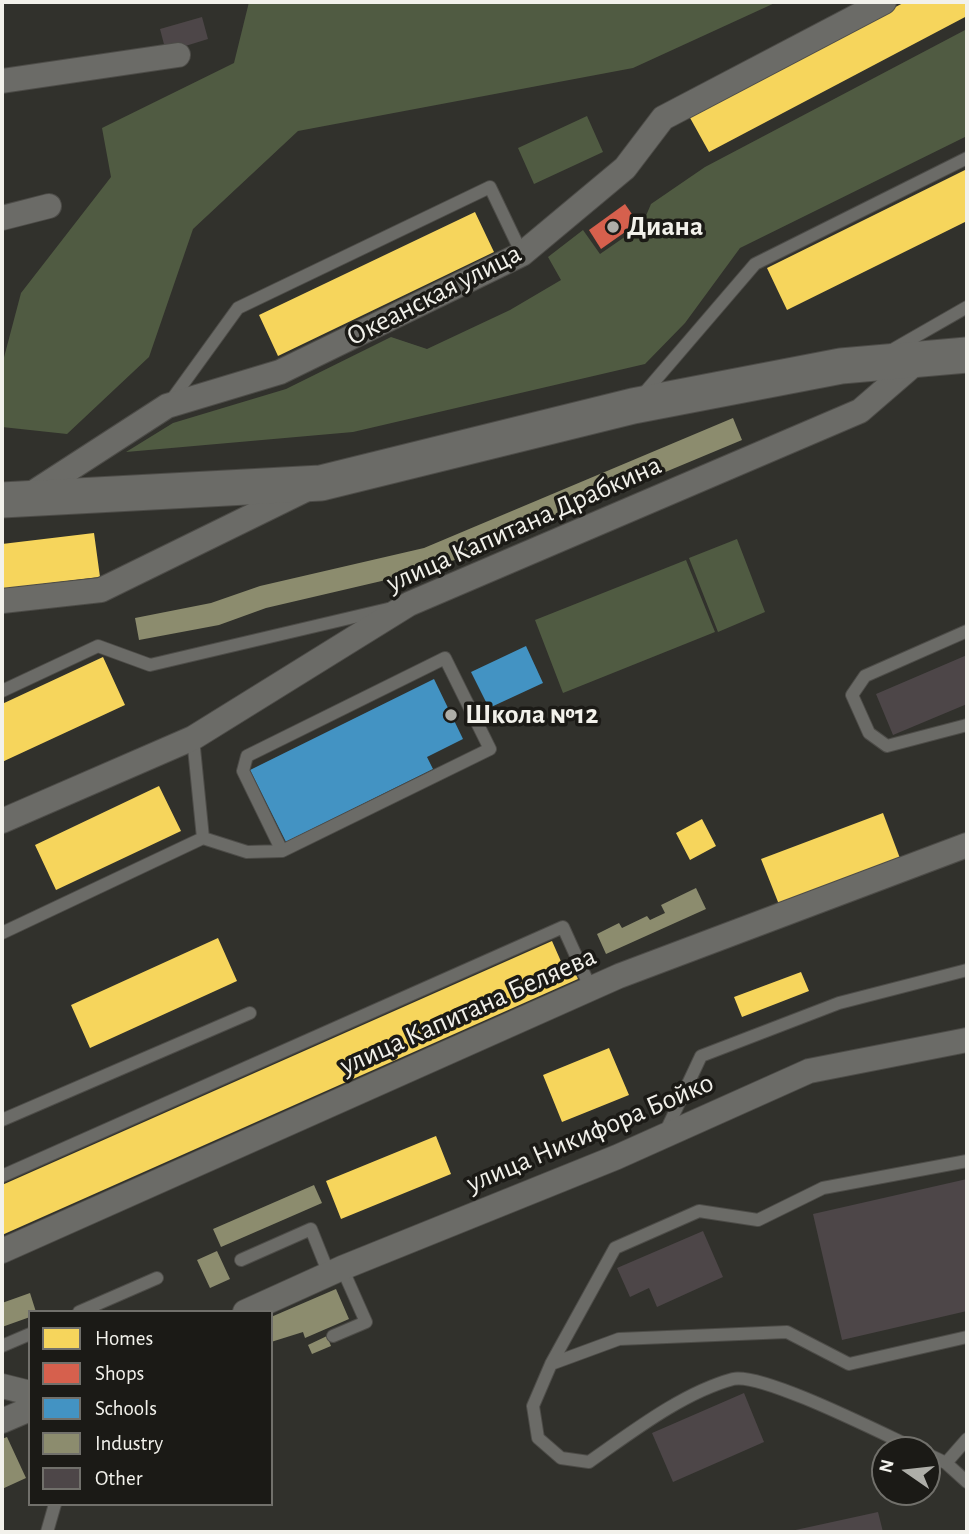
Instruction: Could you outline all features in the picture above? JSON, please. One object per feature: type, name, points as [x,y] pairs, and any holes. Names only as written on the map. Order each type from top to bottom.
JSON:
[{"type":"main road","name":"Океанская улица","points":[[13,499],[321,483],[633,406],[870,362],[967,355]]},
{"type":"street","name":"Океанская улица","points":[[13,499],[167,407],[281,372],[522,254],[625,169],[663,118],[884,2]]},
{"type":"street","points":[[2,81],[178,55]]},
{"type":"street","points":[[2,218],[50,206]]},
{"type":"street","name":"улица Капитана Драбкина","points":[[2,821],[193,738],[408,604],[860,411],[919,360]]},
{"type":"street","points":[[2,601],[101,590],[321,483]]},
{"type":"street","name":"улица Капитана Беляева","points":[[2,1251],[591,989],[967,845]]},
{"type":"street","name":"улица Никифора Бойко","points":[[249,1310],[336,1271],[663,1136],[809,1071],[967,1040]]},
{"type":"street","points":[[2,1386],[28,1392]]},
{"type":"street","points":[[2,1421],[28,1410]]},
{"type":"lane","points":[[633,406],[755,264],[967,158]]},
{"type":"lane","points":[[167,407],[237,308],[490,187],[522,254]]},
{"type":"lane","points":[[870,362],[967,307]]},
{"type":"lane","points":[[2,691],[99,646],[150,665],[408,604]]},
{"type":"lane","points":[[967,631],[865,676],[852,695],[869,733],[887,746],[967,725]]},
{"type":"lane","points":[[2,933],[204,838],[247,852],[282,851],[490,748],[446,658],[247,756],[243,771],[282,851]]},
{"type":"lane","points":[[193,738],[204,838]]},
{"type":"lane","points":[[2,1176],[564,927],[591,989]]},
{"type":"lane","points":[[663,1136],[701,1056],[839,1003],[967,970]]},
{"type":"lane","points":[[2,1120],[250,1013]]},
{"type":"lane","points":[[887,1436],[787,1390],[736,1378],[670,1407],[589,1462],[561,1458],[538,1437],[533,1406],[551,1364],[615,1248],[699,1211],[758,1220],[823,1188],[967,1161]]},
{"type":"lane","points":[[241,1260],[311,1229],[366,1322],[333,1336]]},
{"type":"lane","points":[[84,1310],[157,1278]]},
{"type":"lane","points":[[551,1364],[619,1339],[786,1332],[849,1364],[967,1337]]},
{"type":"lane","points":[[2,1346],[28,1335]]},
{"type":"lane","points":[[946,1463],[967,1439]]},
{"type":"lane","points":[[941,1461],[967,1482]]},
{"type":"lane","points":[[47,1532],[54,1506]]},
{"type":"green space","points":[[249,2],[777,2],[633,68],[298,131],[193,229],[149,357],[67,434],[2,427],[2,365],[21,293],[111,177],[102,128],[234,63]]},
{"type":"green space","points":[[967,29],[967,136],[740,248],[685,323],[645,364],[353,432],[126,452],[173,423],[286,389],[391,337],[427,349],[510,310],[561,280],[548,257],[583,230],[600,254],[642,225],[651,204],[705,167]]},
{"type":"green space","points":[[587,116],[603,152],[534,184],[518,148]]},
{"type":"green space","points":[[737,539],[765,612],[718,632],[689,558]]},
{"type":"green space","points":[[686,560],[715,632],[563,693],[535,620]]},
{"type":"building: Homes","points":[[905,2],[967,2],[967,16],[709,152],[689,116]]},
{"type":"building: Homes","points":[[967,169],[967,221],[787,310],[767,268]]},
{"type":"building: Homes","points":[[475,212],[494,252],[278,356],[259,315]]},
{"type":"building: Homes","points":[[94,533],[100,577],[2,589],[2,544]]},
{"type":"building: Homes","points":[[103,657],[125,705],[2,762],[2,704]]},
{"type":"building: Homes","points":[[159,786],[181,831],[56,890],[35,845]]},
{"type":"building: Homes","points":[[883,813],[901,861],[780,907],[761,859]]},
{"type":"building: Homes","points":[[702,819],[716,846],[690,860],[676,833]]},
{"type":"building: Homes","points":[[218,938],[237,981],[90,1048],[71,1005]]},
{"type":"building: Homes","points":[[552,941],[563,966],[570,962],[578,979],[2,1235],[2,1185]]},
{"type":"building: Homes","points":[[801,972],[809,991],[742,1017],[734,997]]},
{"type":"building: Homes","points":[[609,1048],[629,1095],[562,1122],[543,1075]]},
{"type":"building: Homes","points":[[436,1136],[451,1174],[341,1219],[326,1181]]},
{"type":"building: Shops","name":"Диана","points":[[625,204],[638,223],[601,249],[589,230]]},
{"type":"building: Schools","points":[[526,646],[543,683],[489,708],[471,672]]},
{"type":"building: Schools","points":[[434,679],[463,739],[427,757],[433,769],[286,842],[250,770]]},
{"type":"building: Industry","points":[[733,418],[742,440],[433,569],[266,608],[219,625],[139,640],[135,618],[211,603],[260,586],[424,548]]},
{"type":"building: Industry","points":[[696,888],[706,909],[606,954],[597,934],[619,923],[622,928],[647,916],[650,920],[665,913],[661,905]]},
{"type":"building: Industry","points":[[314,1185],[322,1203],[221,1247],[213,1229]]},
{"type":"building: Industry","points":[[217,1251],[230,1279],[210,1288],[197,1260]]},
{"type":"building: Industry","points":[[336,1289],[349,1319],[305,1338],[303,1332],[273,1341],[273,1316]]},
{"type":"building: Industry","points":[[30,1293],[35,1310],[28,1310],[28,1318],[2,1327],[2,1303]]},
{"type":"building: Industry","points":[[327,1336],[331,1346],[312,1354],[308,1345]]},
{"type":"building: Industry","points":[[7,1437],[26,1478],[2,1489],[2,1439]]},
{"type":"building: Other","points":[[202,17],[208,39],[166,52],[160,29]]},
{"type":"building: Other","points":[[967,655],[967,704],[893,735],[876,694]]},
{"type":"building: Other","points":[[967,1179],[967,1311],[842,1340],[813,1214]]},
{"type":"building: Other","points":[[703,1231],[723,1277],[657,1307],[649,1288],[630,1297],[617,1268]]},
{"type":"building: Other","points":[[744,1393],[764,1442],[673,1482],[652,1433]]},
{"type":"building: Other","points":[[878,1512],[883,1532],[791,1532],[791,1531]]},
{"type":"place","name":"Диана","points":[[613,227]]},
{"type":"place","name":"Школа №12","points":[[451,715]]}]
